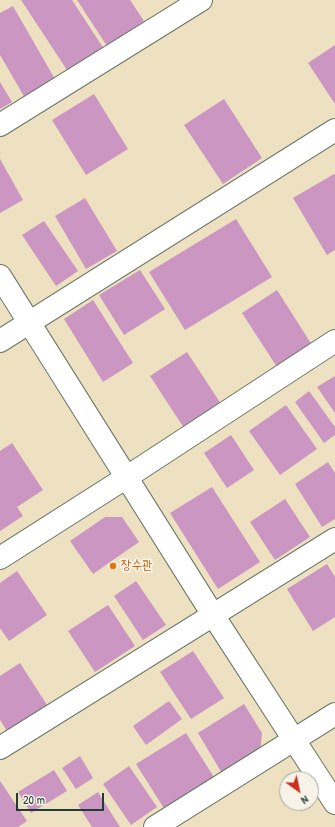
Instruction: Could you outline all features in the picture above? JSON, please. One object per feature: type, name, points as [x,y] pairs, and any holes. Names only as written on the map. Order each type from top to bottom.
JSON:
[{"type":"street","points":[[0,125],[201,0]]},
{"type":"street","points":[[0,341],[335,130]]},
{"type":"street","points":[[0,276],[126,478],[335,804]]},
{"type":"street","points":[[0,558],[126,478],[335,341]]},
{"type":"street","points":[[0,748],[335,539]]},
{"type":"street","points":[[155,827],[335,714]]},
{"type":"building","points":[[21,0],[72,0],[104,49],[69,73]]},
{"type":"building","points":[[77,0],[130,0],[144,21],[107,46]]},
{"type":"building","points":[[13,6],[56,81],[25,98],[0,55],[0,13]]},
{"type":"building","points":[[335,45],[335,104],[308,63]]},
{"type":"building","points":[[0,82],[12,102],[0,109]]},
{"type":"building","points":[[94,94],[128,149],[86,175],[52,120]]},
{"type":"building","points":[[224,99],[262,158],[223,184],[184,125]]},
{"type":"building","points":[[0,159],[23,200],[0,213]]},
{"type":"building","points":[[334,174],[335,250],[327,255],[293,198]]},
{"type":"building","points":[[85,198],[117,251],[86,269],[55,216]]},
{"type":"building","points":[[236,219],[272,277],[185,330],[149,272]]},
{"type":"building","points":[[44,221],[78,271],[56,286],[22,235]]},
{"type":"building","points":[[140,270],[165,309],[124,335],[99,295]]},
{"type":"building","points":[[277,290],[312,345],[277,367],[242,313]]},
{"type":"building","points":[[93,300],[133,363],[103,382],[64,319]]},
{"type":"building","points":[[187,352],[221,404],[184,428],[150,376]]},
{"type":"building","points":[[335,376],[335,413],[317,387]]},
{"type":"building","points":[[309,391],[335,427],[335,435],[324,443],[295,402]]},
{"type":"building","points":[[286,405],[317,449],[280,475],[249,431]]},
{"type":"building","points":[[231,435],[254,470],[227,488],[204,453]]},
{"type":"building","points":[[12,443],[43,490],[17,507],[23,516],[0,531],[0,451]]},
{"type":"building","points":[[328,462],[335,473],[335,519],[322,527],[295,484]]},
{"type":"building","points":[[212,487],[260,562],[218,589],[170,513]]},
{"type":"building","points":[[285,499],[310,537],[275,560],[250,522]]},
{"type":"building","points":[[105,517],[122,517],[139,542],[93,574],[70,541]]},
{"type":"building","points":[[327,564],[335,577],[335,617],[313,631],[287,589]]},
{"type":"building","points":[[17,571],[47,615],[9,641],[0,628],[0,583]]},
{"type":"building","points":[[136,581],[166,625],[143,640],[114,596]]},
{"type":"building","points":[[108,605],[135,646],[95,672],[68,631]]},
{"type":"building","points":[[193,651],[224,698],[191,719],[160,672]]},
{"type":"building","points":[[20,663],[47,705],[7,731],[0,720],[0,676]]},
{"type":"building","points":[[169,701],[182,719],[146,745],[133,726]]},
{"type":"building","points":[[244,704],[262,733],[260,752],[223,775],[198,733]]},
{"type":"building","points":[[186,733],[217,782],[167,813],[136,764]]},
{"type":"building","points":[[80,756],[93,778],[76,789],[62,768]]},
{"type":"building","points":[[129,766],[157,807],[131,825],[103,784]]},
{"type":"building","points":[[54,770],[67,791],[31,813],[18,792]]},
{"type":"building","points":[[0,781],[27,821],[18,827],[0,827]]},
{"type":"building","points":[[98,792],[120,827],[92,827],[78,805]]},
{"type":"place","name":"장수관","points":[[113,566]]}]
